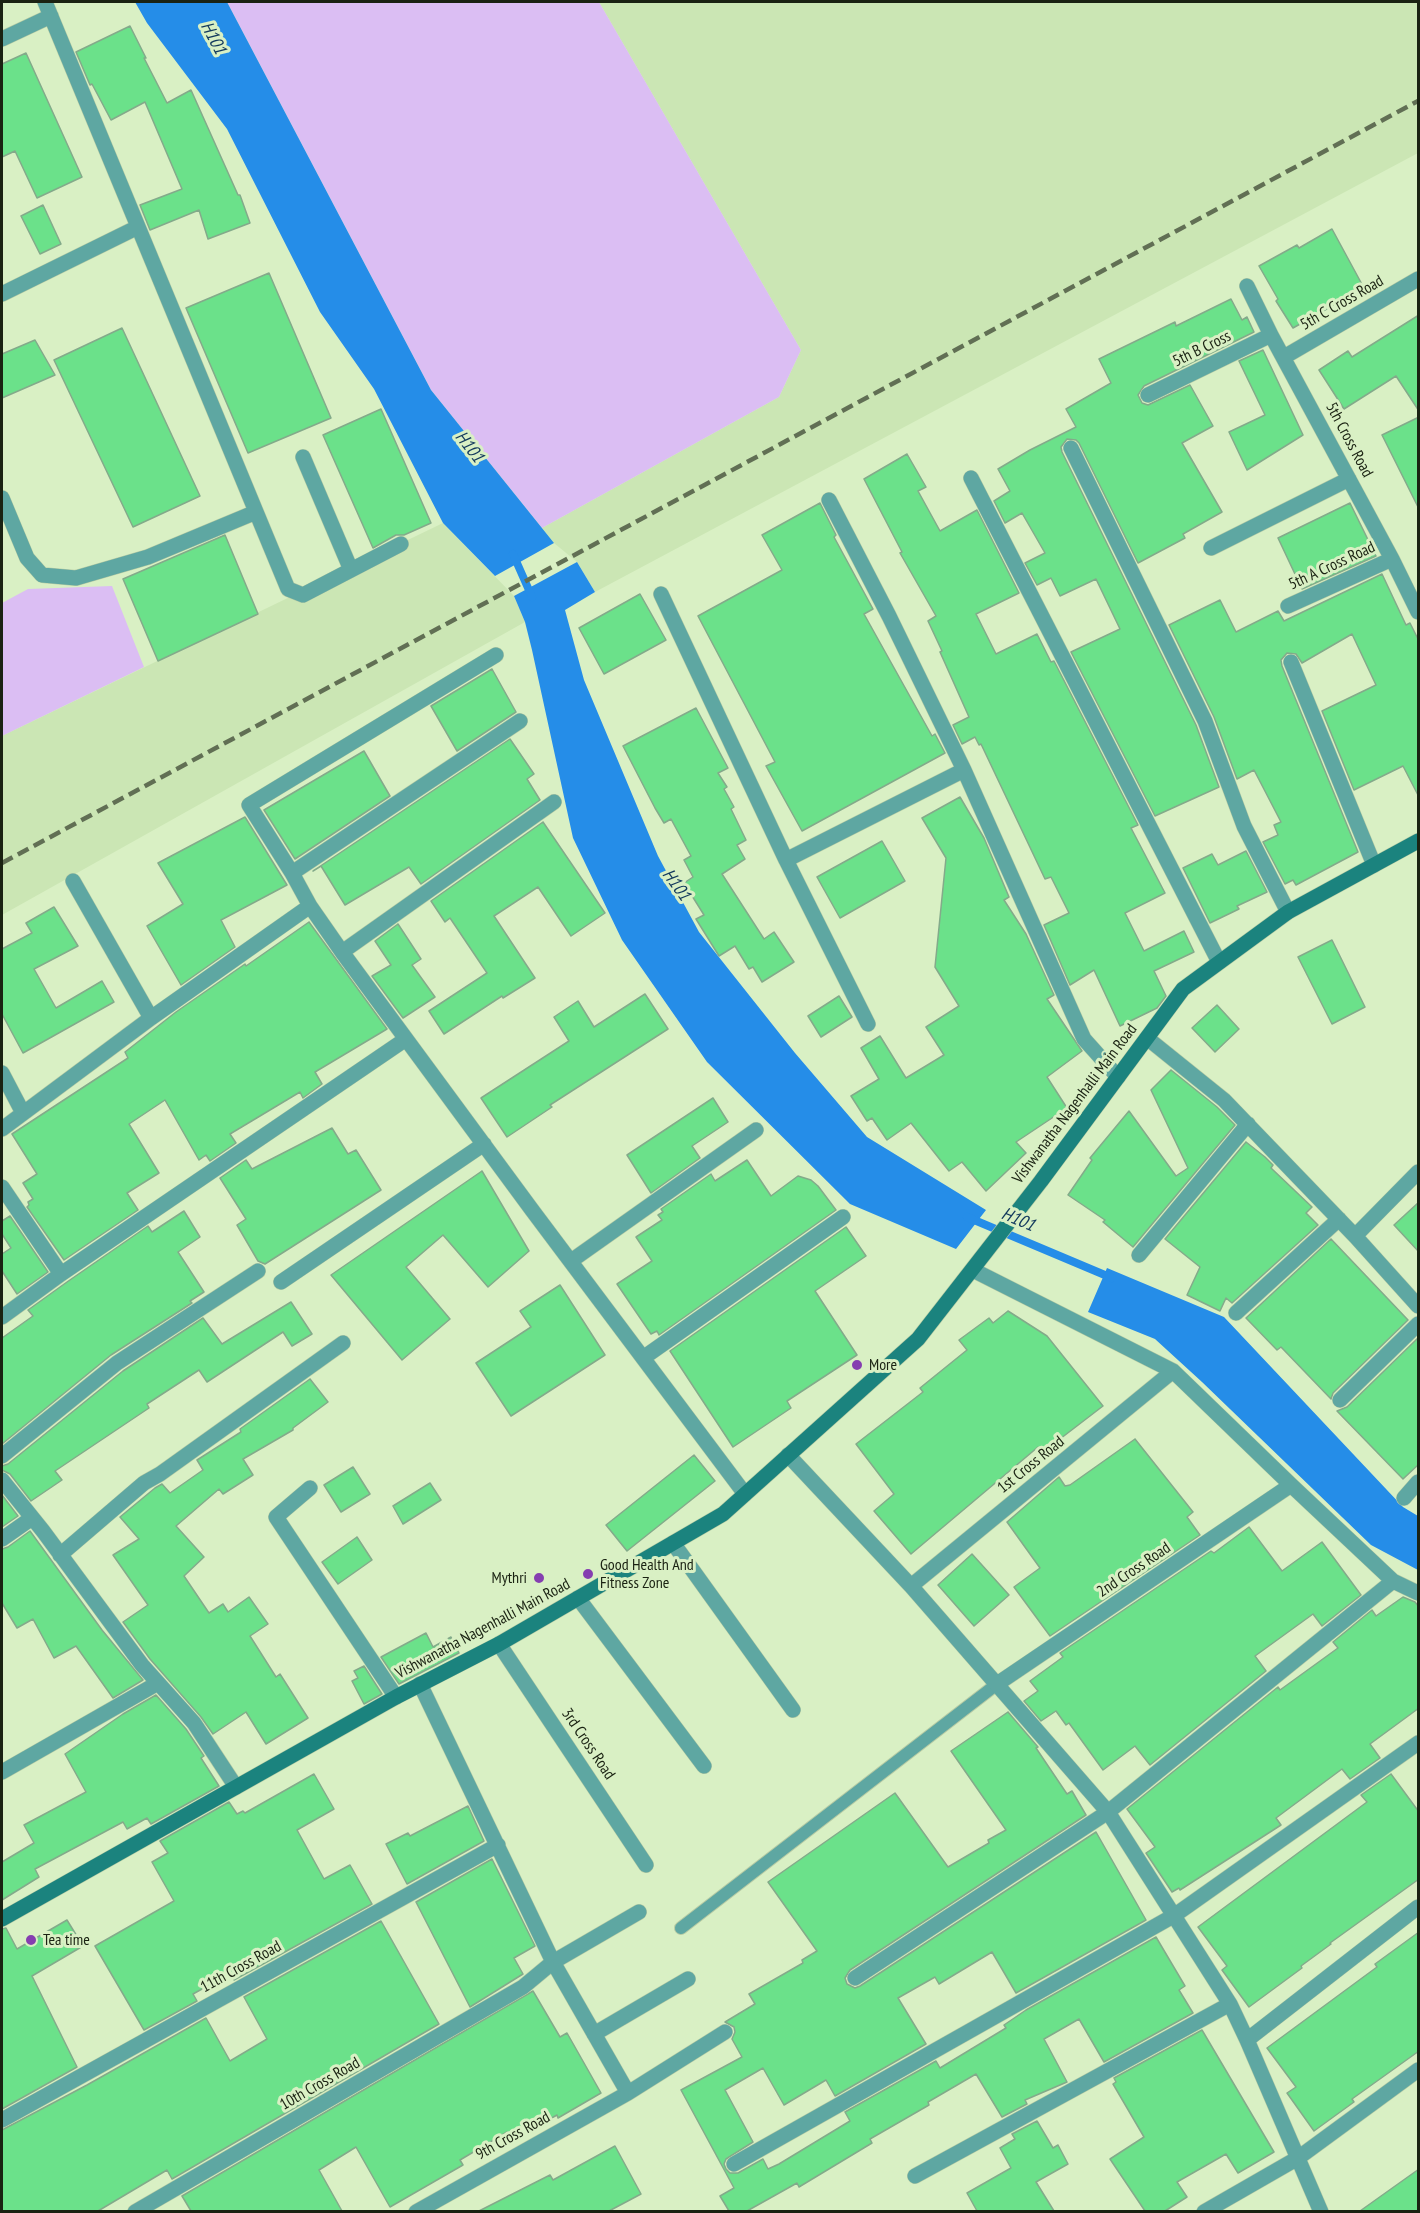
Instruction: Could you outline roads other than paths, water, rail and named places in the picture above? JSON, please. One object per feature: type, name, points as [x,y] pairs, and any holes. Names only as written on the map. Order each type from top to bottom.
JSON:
[{"type":"street","points":[[2,39],[48,9],[288,589],[303,595],[401,543]]},
{"type":"street","points":[[2,294],[138,227]]},
{"type":"street","name":"5th C Cross Road","points":[[1284,357],[1418,279]]},
{"type":"street","name":"5th Cross Road","points":[[1247,286],[1419,612]]},
{"type":"street","name":"5th B Cross","points":[[1148,394],[1271,335]]},
{"type":"street","points":[[1071,448],[1205,721],[1244,826],[1288,912]]},
{"type":"street","points":[[303,457],[351,570]]},
{"type":"street","points":[[971,478],[1220,962]]},
{"type":"street","points":[[1211,548],[1349,479]]},
{"type":"street","points":[[2,498],[27,558],[42,574],[76,578],[148,557],[256,512]]},
{"type":"street","points":[[829,500],[890,616],[964,770],[1084,1039],[1118,1077]]},
{"type":"street","name":"5th A Cross Road","points":[[1288,606],[1392,559]]},
{"type":"street","points":[[662,594],[786,860],[868,1024]]},
{"type":"street","points":[[496,655],[249,805],[310,906],[342,952],[745,1494]]},
{"type":"street","points":[[1291,662],[1374,865]]},
{"type":"street","points":[[292,873],[520,721]]},
{"type":"street","points":[[786,860],[964,770]]},
{"type":"street","points":[[342,952],[554,802]]},
{"type":"street","name":"Vishwanatha Nagenhalli Main Road","points":[[2,1919],[396,1697],[499,1644],[723,1514],[918,1339],[1041,1181],[1184,989],[1288,912],[1419,841]]},
{"type":"street","points":[[73,881],[151,1018]]},
{"type":"street","points":[[2,1129],[151,1018],[310,906]]},
{"type":"street","points":[[1147,1038],[1224,1100],[1419,1306]]},
{"type":"street","points":[[2,1317],[61,1274],[406,1039]]},
{"type":"street","points":[[2,1073],[24,1113]]},
{"type":"street","points":[[1139,1255],[1248,1124]]},
{"type":"street","points":[[571,1261],[756,1130]]},
{"type":"street","points":[[281,1282],[484,1144]]},
{"type":"street","points":[[1355,1236],[1419,1172]]},
{"type":"street","points":[[2,1187],[61,1274]]},
{"type":"street","points":[[643,1358],[843,1217]]},
{"type":"street","points":[[1236,1313],[1339,1219]]},
{"type":"street","points":[[973,1270],[1173,1371],[1393,1581],[1419,1593]]},
{"type":"street","points":[[2,1456],[117,1363],[258,1271]]},
{"type":"street","points":[[1340,1400],[1419,1324]]},
{"type":"street","points":[[60,1555],[144,1483],[160,1474],[343,1343]]},
{"type":"street","name":"1st Cross Road","points":[[911,1586],[1173,1371]]},
{"type":"street","points":[[788,1455],[911,1586],[1108,1812],[1230,2004],[1322,2211]]},
{"type":"street","points":[[2,1480],[142,1665],[194,1723],[236,1787]]},
{"type":"street","points":[[1404,1498],[1419,1482]]},
{"type":"street","name":"2nd Cross Road","points":[[998,1684],[1291,1485]]},
{"type":"street","points":[[310,1488],[276,1517],[396,1697]]},
{"type":"street","points":[[2,1539],[32,1518]]},
{"type":"street","points":[[674,1543],[793,1710]]},
{"type":"street","points":[[855,1978],[1108,1812],[1393,1581]]},
{"type":"street","points":[[578,1598],[704,1766]]},
{"type":"street","name":"3rd Cross Road","points":[[499,1644],[646,1865]]},
{"type":"street","points":[[2,1772],[158,1683]]},
{"type":"street","points":[[420,1684],[552,1962],[628,2093]]},
{"type":"street","points":[[734,2164],[1175,1915],[1419,1743]]},
{"type":"street","name":"11th Cross Road","points":[[2,2120],[498,1845]]},
{"type":"street","points":[[1247,2040],[1419,1907]]},
{"type":"street","name":"10th Cross Road","points":[[135,2211],[523,1987],[552,1962],[639,1912]]},
{"type":"street","points":[[594,2034],[688,1979]]},
{"type":"street","points":[[915,2176],[1230,2004]]},
{"type":"street","name":"9th Cross Road","points":[[416,2211],[628,2093],[725,2032]]},
{"type":"street","points":[[1204,2211],[1298,2158],[1419,2070]]},
{"type":"lane","points":[[681,1928],[998,1684]]},
{"type":"water","points":[[135,2],[227,2],[431,390],[554,543],[495,576],[443,523],[374,389],[320,312],[227,129],[147,23]]},
{"type":"water","points":[[577,562],[595,592],[565,610],[584,680],[658,856],[699,932],[795,1053],[867,1137],[986,1210],[956,1249],[850,1204],[707,1062],[622,940],[573,838],[532,650],[525,622],[514,596]]},
{"type":"water","points":[[1107,1268],[1224,1317],[1403,1507],[1418,1516],[1418,1570],[1371,1545],[1155,1339],[1088,1312]]},
{"type":"waterway","name":"H101","points":[[513,554],[532,597]]},
{"type":"waterway","name":"H101","points":[[967,1217],[1112,1278]]},
{"type":"railway","points":[[2,863],[1418,101]]},
{"type":"place","name":"More","points":[[857,1365]]},
{"type":"place","name":"Good Health And Fitness Zone","points":[[588,1574]]},
{"type":"place","name":"Mythri","points":[[539,1578]]},
{"type":"place","name":"Tea time","points":[[31,1940]]}]
